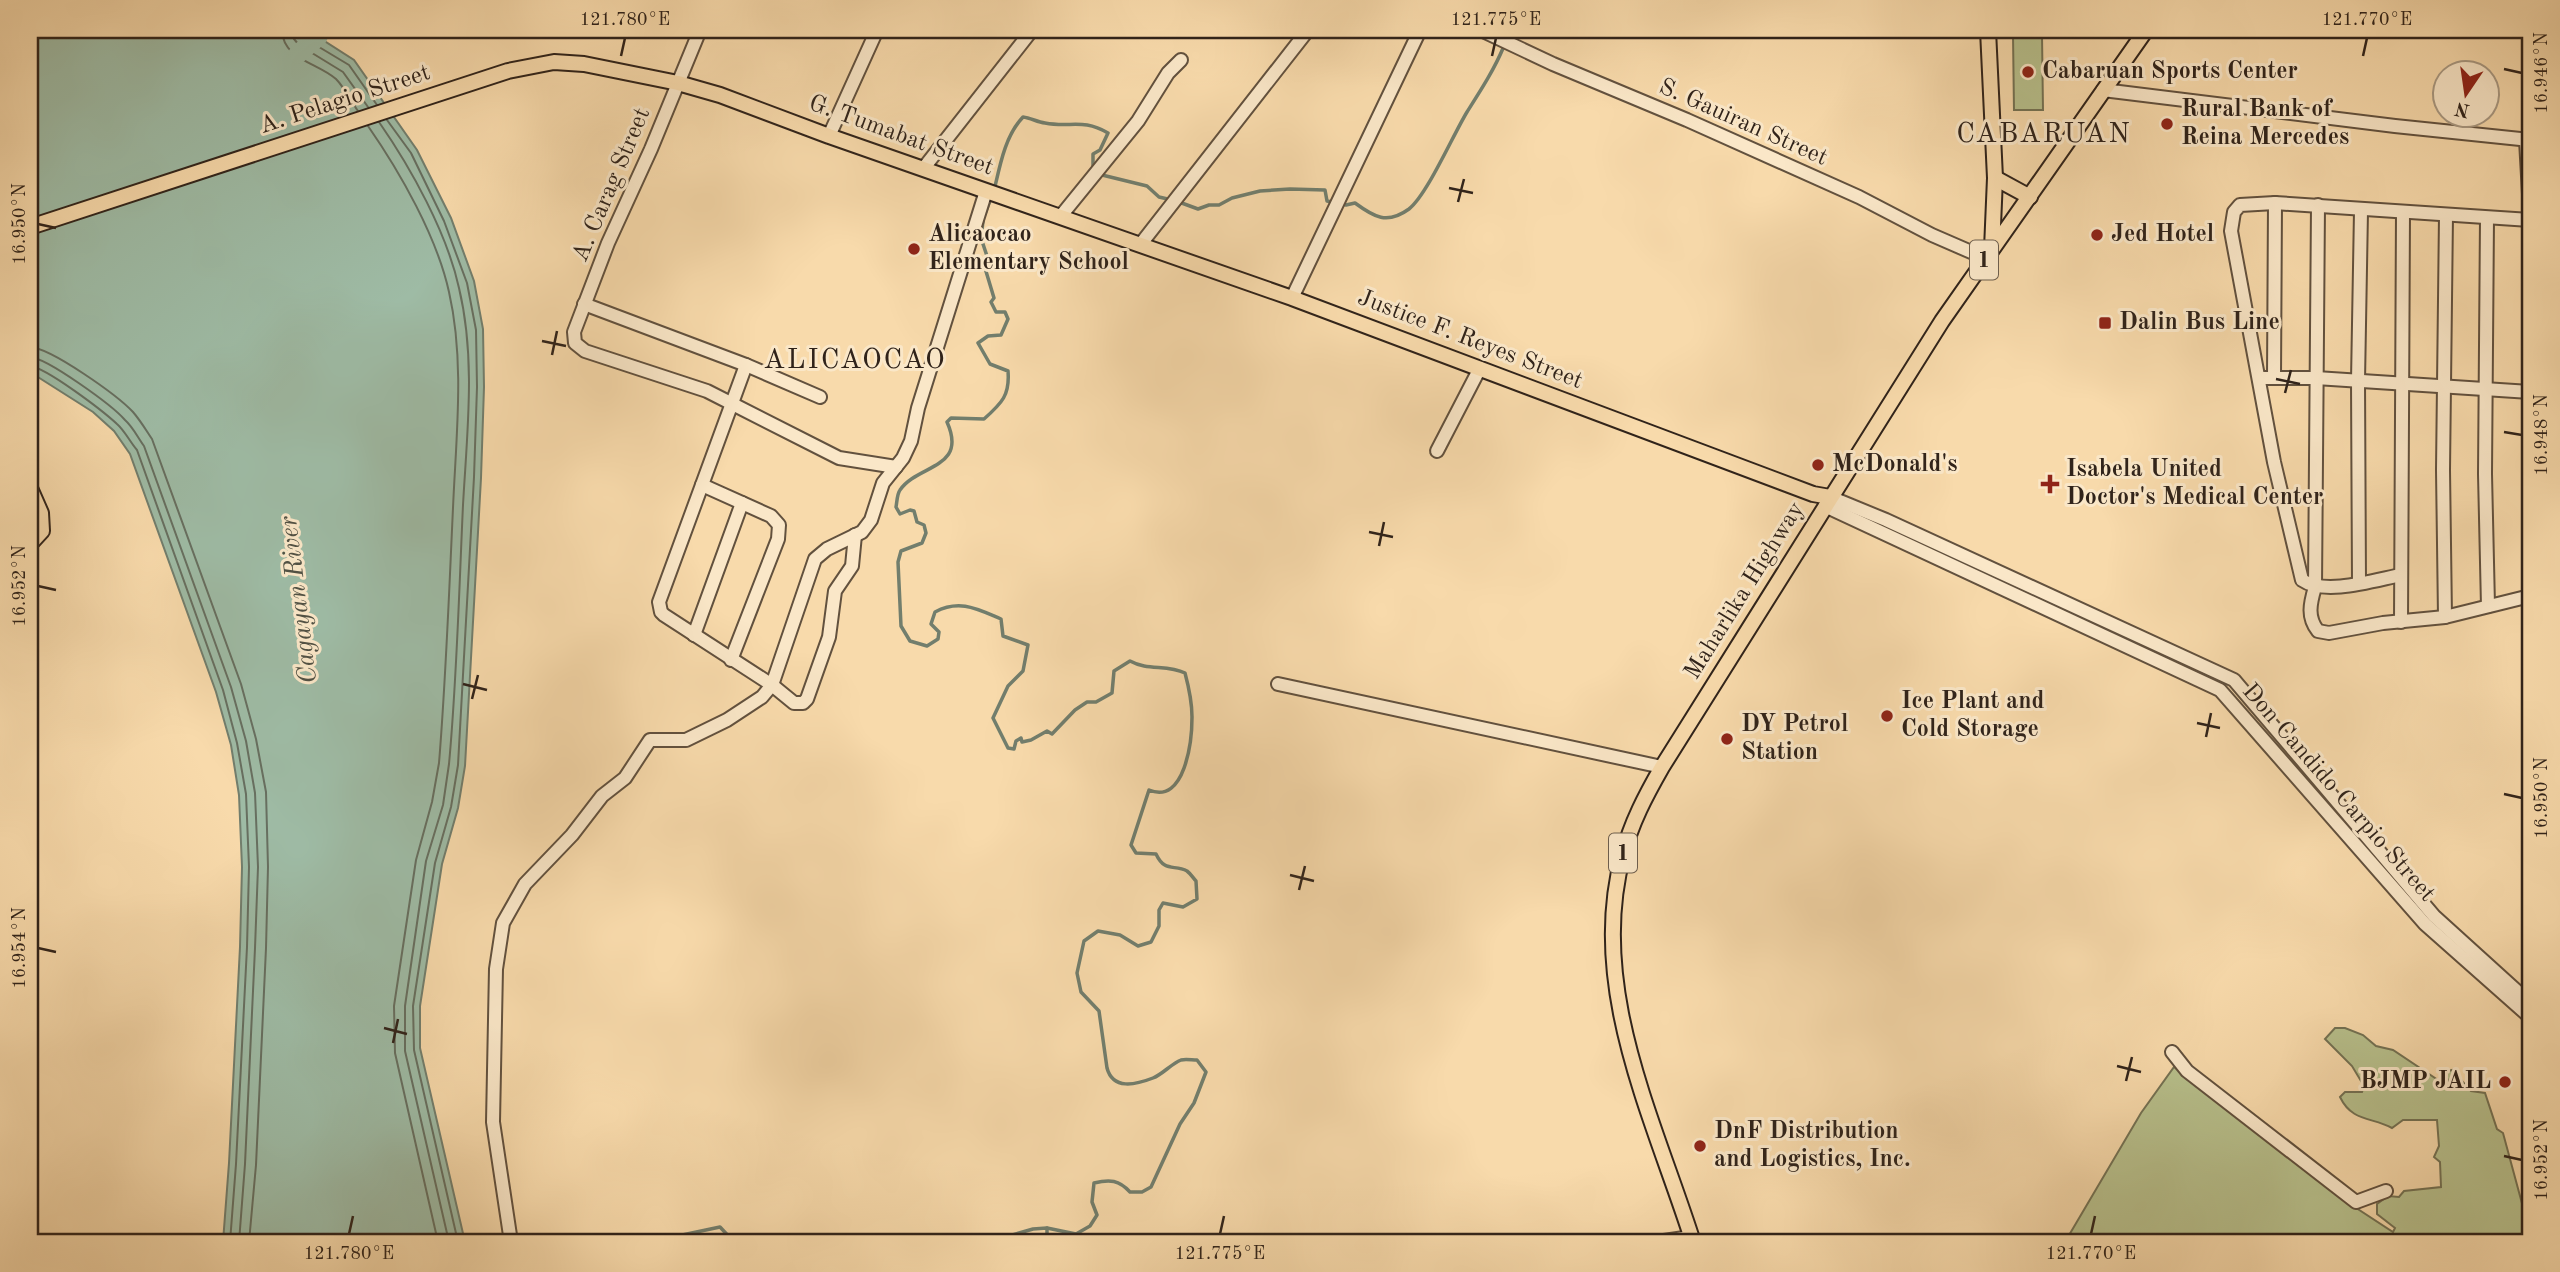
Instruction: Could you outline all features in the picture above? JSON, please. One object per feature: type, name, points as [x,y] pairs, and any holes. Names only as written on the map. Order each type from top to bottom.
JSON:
[{"type":"main road","points":[[1988,30],[1995,178],[1989,254]]},
{"type":"main road","name":"Maharlika Highway","points":[[1692,1240],[1641,1087],[1620,1010],[1613,955],[1613,910],[1623,854],[1633,825],[1662,767],[1900,385],[2147,30]]},
{"type":"main road","name":"A. Pelagio Street","points":[[31,227],[508,71],[554,62],[584,64],[678,83]]},
{"type":"main road","name":"G. Tumabat Street","points":[[678,83],[720,95],[829,136],[1108,233]]},
{"type":"main road","points":[[1995,178],[2029,197]]},
{"type":"main road","name":"Justice F. Reyes Street","points":[[1108,233],[1292,298],[1813,494],[1828,502]]},
{"type":"main road","points":[[30,488],[41,513],[41,531],[30,544]]},
{"type":"street","name":"A. Carag Street","points":[[701,30],[608,243],[574,332],[575,343],[579,348],[707,391],[732,404]]},
{"type":"street","points":[[829,136],[877,30]]},
{"type":"street","points":[[923,169],[1032,30]]},
{"type":"street","points":[[1140,245],[1308,30]]},
{"type":"street","points":[[1292,298],[1420,30]]},
{"type":"street","name":"S. Gauiran Street","points":[[1481,30],[1859,197],[1932,234],[1989,254]]},
{"type":"street","points":[[1060,217],[1138,121],[1168,73],[1181,60]]},
{"type":"street","points":[[2103,90],[2528,140],[2530,212]]},
{"type":"street","points":[[511,1242],[493,1122],[496,969],[503,923],[525,884],[572,835],[602,796],[625,778],[650,740],[686,740],[727,720],[762,697],[772,685],[815,559],[827,549],[862,532],[871,520],[879,492],[911,441],[918,408],[990,192]]},
{"type":"street","points":[[2274,378],[2275,203]]},
{"type":"street","points":[[2402,575],[2315,587],[2302,580],[2274,462],[2231,231],[2232,221],[2240,205],[2275,203],[2361,211],[2530,220]]},
{"type":"street","points":[[2318,205],[2315,587],[2309,608],[2318,631],[2329,633],[2383,623],[2445,617],[2530,596]]},
{"type":"street","points":[[2359,583],[2361,211]]},
{"type":"street","points":[[2401,622],[2403,212]]},
{"type":"street","points":[[2445,617],[2446,215]]},
{"type":"street","points":[[2487,218],[2485,474],[2488,606]]},
{"type":"street","points":[[584,304],[746,365],[820,397]]},
{"type":"street","points":[[746,365],[660,602],[661,612],[799,704],[807,699],[829,637],[832,599],[852,566],[855,535]]},
{"type":"street","points":[[1437,452],[1479,368]]},
{"type":"street","points":[[2259,378],[2316,378],[2530,392]]},
{"type":"street","points":[[732,404],[839,458],[897,467]]},
{"type":"street","points":[[702,485],[777,520],[779,532],[731,660]]},
{"type":"street","name":"Don Candido Carpio Street","points":[[1828,502],[1886,520],[2234,680],[2434,916],[2530,1003]]},
{"type":"street","name":"Don Candido Carpio Street","points":[[1828,502],[2220,690],[2425,924],[2530,1017]]},
{"type":"street","points":[[694,635],[742,503]]},
{"type":"street","points":[[1278,684],[1662,767]]},
{"type":"street","points":[[2172,1052],[2187,1071],[2356,1202],[2386,1191]]},
{"type":"street","points":[[1657,1242],[1692,1240]]},
{"type":"green space","name":"Cabaruan Sports Center","points":[[2013,35],[2042,35],[2043,110],[2014,110]]},
{"type":"green space","points":[[2335,1028],[2345,1028],[2363,1035],[2376,1046],[2393,1050],[2441,1082],[2448,1081],[2445,1072],[2452,1070],[2471,1091],[2485,1093],[2497,1129],[2503,1133],[2530,1233],[2530,1242],[2065,1242],[2141,1113],[2174,1067],[2344,1200],[2393,1232],[2395,1228],[2377,1214],[2377,1204],[2388,1196],[2399,1197],[2404,1191],[2441,1187],[2440,1162],[2434,1157],[2439,1146],[2437,1120],[2403,1120],[2392,1128],[2350,1111],[2340,1097],[2345,1092],[2362,1092],[2364,1086],[2352,1066],[2325,1039]]},
{"type":"water","name":"Cagayan River","points":[[30,30],[302,30],[318,37],[354,60],[417,150],[451,218],[474,281],[483,329],[484,387],[465,766],[458,808],[442,864],[420,1006],[420,1048],[465,1242],[223,1242],[240,947],[242,867],[239,795],[231,745],[216,692],[130,454],[114,431],[93,412],[30,372],[30,250],[36,233],[30,215]]},
{"type":"waterway","points":[[298,54],[318,37],[320,30]]},
{"type":"waterway","points":[[1507,39],[1509,30]]},
{"type":"waterway","points":[[1179,202],[1198,209],[1260,191],[1325,190],[1327,201],[1346,205],[1355,203],[1381,217],[1401,214],[1409,209],[1424,191],[1504,46]]},
{"type":"waterway","points":[[994,191],[1007,142],[1023,117],[1054,124],[1091,126],[1108,133],[1100,150],[1093,154],[1093,168]]},
{"type":"waterway","points":[[1098,174],[1147,186],[1159,197],[1172,200]]},
{"type":"waterway","points":[[985,214],[991,198]]},
{"type":"waterway","points":[[954,1242],[1002,1238],[1047,1228],[1076,1234],[1090,1226],[1097,1215],[1092,1202],[1094,1183],[1114,1182],[1130,1192],[1142,1192],[1151,1187],[1180,1124],[1194,1103],[1206,1072],[1197,1060],[1183,1060],[1146,1080],[1132,1084],[1114,1080],[1107,1068],[1099,1011],[1081,992],[1077,973],[1084,941],[1098,931],[1120,935],[1138,946],[1151,942],[1159,926],[1159,910],[1163,903],[1183,907],[1197,899],[1196,881],[1187,871],[1166,866],[1156,854],[1136,853],[1131,845],[1149,790],[1161,792],[1171,788],[1184,768],[1192,717],[1185,673],[1130,661],[1114,671],[1112,693],[1096,702],[1087,702],[1075,710],[1052,734],[1047,731],[1022,742],[1021,738],[1016,741],[1014,749],[1008,748],[993,718],[1008,686],[1023,671],[1028,645],[1003,636],[1001,619],[968,607],[952,606],[935,612],[931,624],[939,632],[938,639],[927,646],[910,641],[901,626],[898,562],[901,551],[922,543],[926,533],[924,525],[917,522],[914,511],[900,514],[896,507],[899,492],[908,482],[946,457],[951,449],[952,437],[947,422],[951,418],[984,419],[1000,403],[1008,386],[1008,371],[990,364],[978,343],[988,336],[1001,335],[1008,319],[1005,312],[996,312],[991,302],[994,298],[985,268],[988,259],[981,238],[983,221]]},
{"type":"waterway","points":[[662,1242],[668,1238],[720,1227],[734,1242]]},
{"type":"waterway","points":[[1047,1228],[1047,1242]]},
{"type":"place","name":"Cabaruan Sports Center","points":[[2028,72]]},
{"type":"place","name":"Rural Bank of Reina Mercedes","points":[[2167,124]]},
{"type":"place","name":"Jed Hotel","points":[[2097,235]]},
{"type":"place","name":"Alicaocao Elementary School","points":[[914,249]]},
{"type":"place","name":"Dalin Bus Line","points":[[2105,323]]},
{"type":"place","name":"McDonald's","points":[[1818,465]]},
{"type":"place","name":"Isabela United Doctor's Medical Center","points":[[2050,484]]},
{"type":"place","name":"Ice Plant and Cold Storage","points":[[1887,716]]},
{"type":"place","name":"DY Petrol Station","points":[[1727,739]]},
{"type":"place","name":"BJMP JAIL","points":[[2505,1082]]},
{"type":"place","name":"DnF Distribution and Logistics, Inc.","points":[[1700,1146]]},
{"type":"district","name":"CABARUAN","points":[[2044,135]]},
{"type":"district","name":"ALICAOCAO","points":[[855,361]]}]
